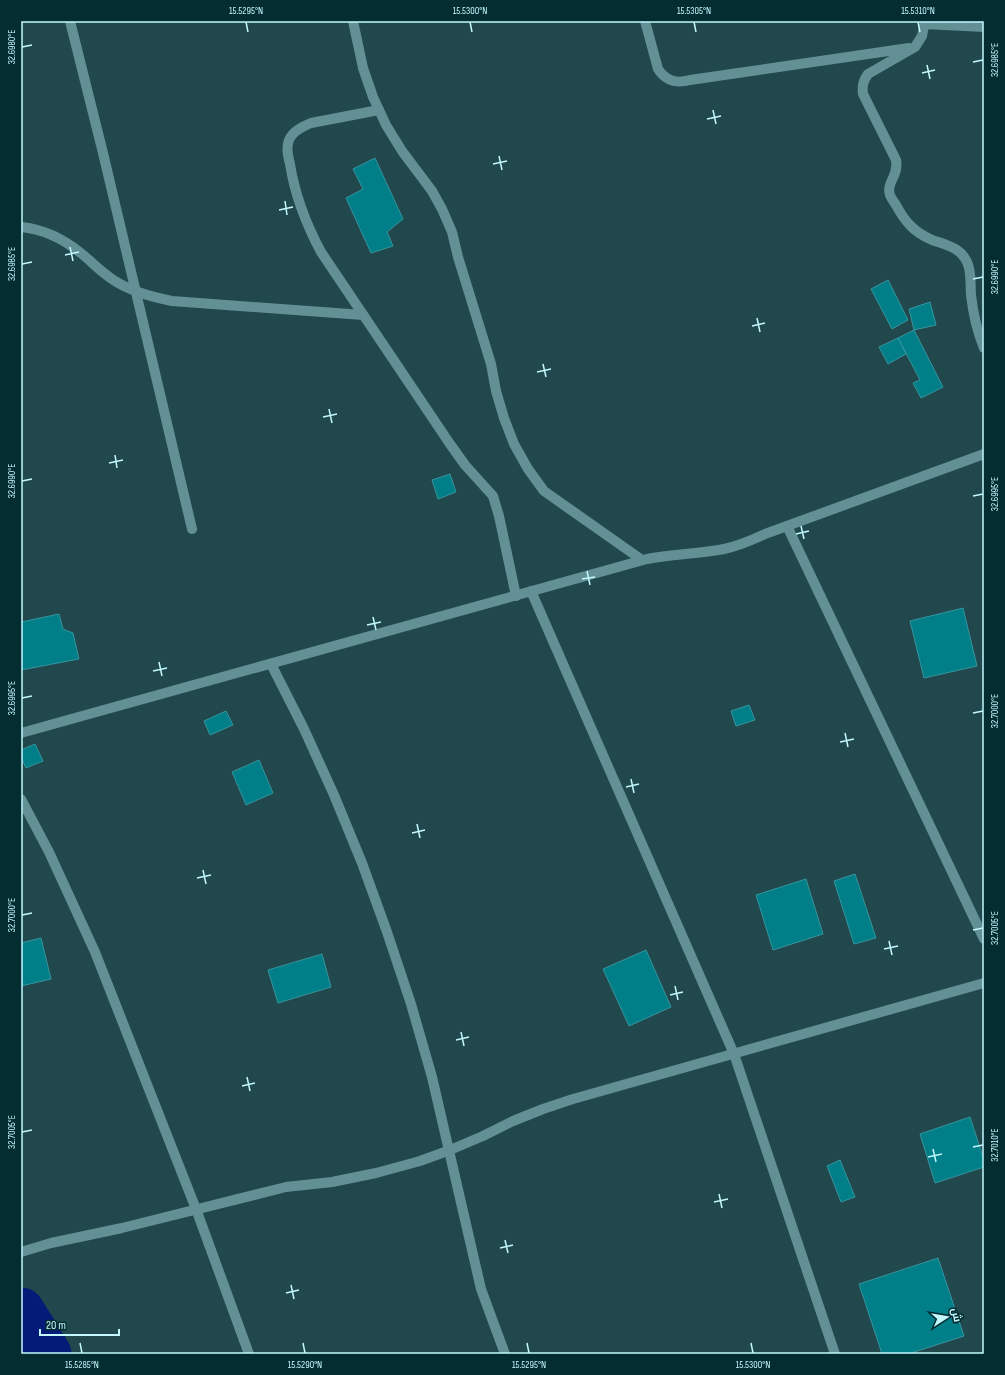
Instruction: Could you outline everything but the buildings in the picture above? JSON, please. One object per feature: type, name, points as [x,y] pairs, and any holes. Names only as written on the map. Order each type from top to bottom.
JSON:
[{"type":"street","points":[[70,21],[192,528]]},
{"type":"street","points":[[353,21],[363,68],[373,97],[386,125],[402,151],[432,191],[452,232],[458,257],[492,364],[496,392],[514,444],[528,469],[544,491],[642,560]]},
{"type":"street","points":[[645,21],[658,68],[662,75],[675,82],[915,47]]},
{"type":"street","points":[[984,27],[925,22],[922,36],[915,47],[868,74],[864,79],[862,87],[863,94],[896,160],[897,171],[889,187],[890,194],[904,220],[922,235],[953,247],[960,252],[968,262],[971,273],[971,294],[974,316],[984,348]]},
{"type":"street","points":[[379,110],[321,121],[302,127],[293,134],[289,140],[287,148],[291,174],[298,200],[308,227],[321,252],[464,465],[493,496],[499,516],[516,596]]},
{"type":"street","points":[[21,227],[38,230],[54,236],[68,244],[116,282],[154,297],[172,301],[363,315]]},
{"type":"street","points":[[21,733],[642,560],[668,554],[705,552],[725,549],[746,543],[787,526],[984,454]]},
{"type":"street","points":[[787,526],[984,939]]},
{"type":"street","points":[[531,591],[734,1054],[835,1354]]},
{"type":"street","points":[[271,664],[304,729],[334,795],[362,863],[385,925],[411,1004],[430,1070],[450,1150],[481,1289],[505,1354]]},
{"type":"street","points":[[21,799],[49,852],[95,952],[196,1209],[249,1354]]},
{"type":"street","points":[[21,1252],[51,1243],[122,1228],[286,1187],[332,1182],[376,1173],[420,1161],[483,1136],[513,1121],[573,1099],[984,983]]},
{"type":"waterway","points":[[21,1311],[48,1354]]}]
